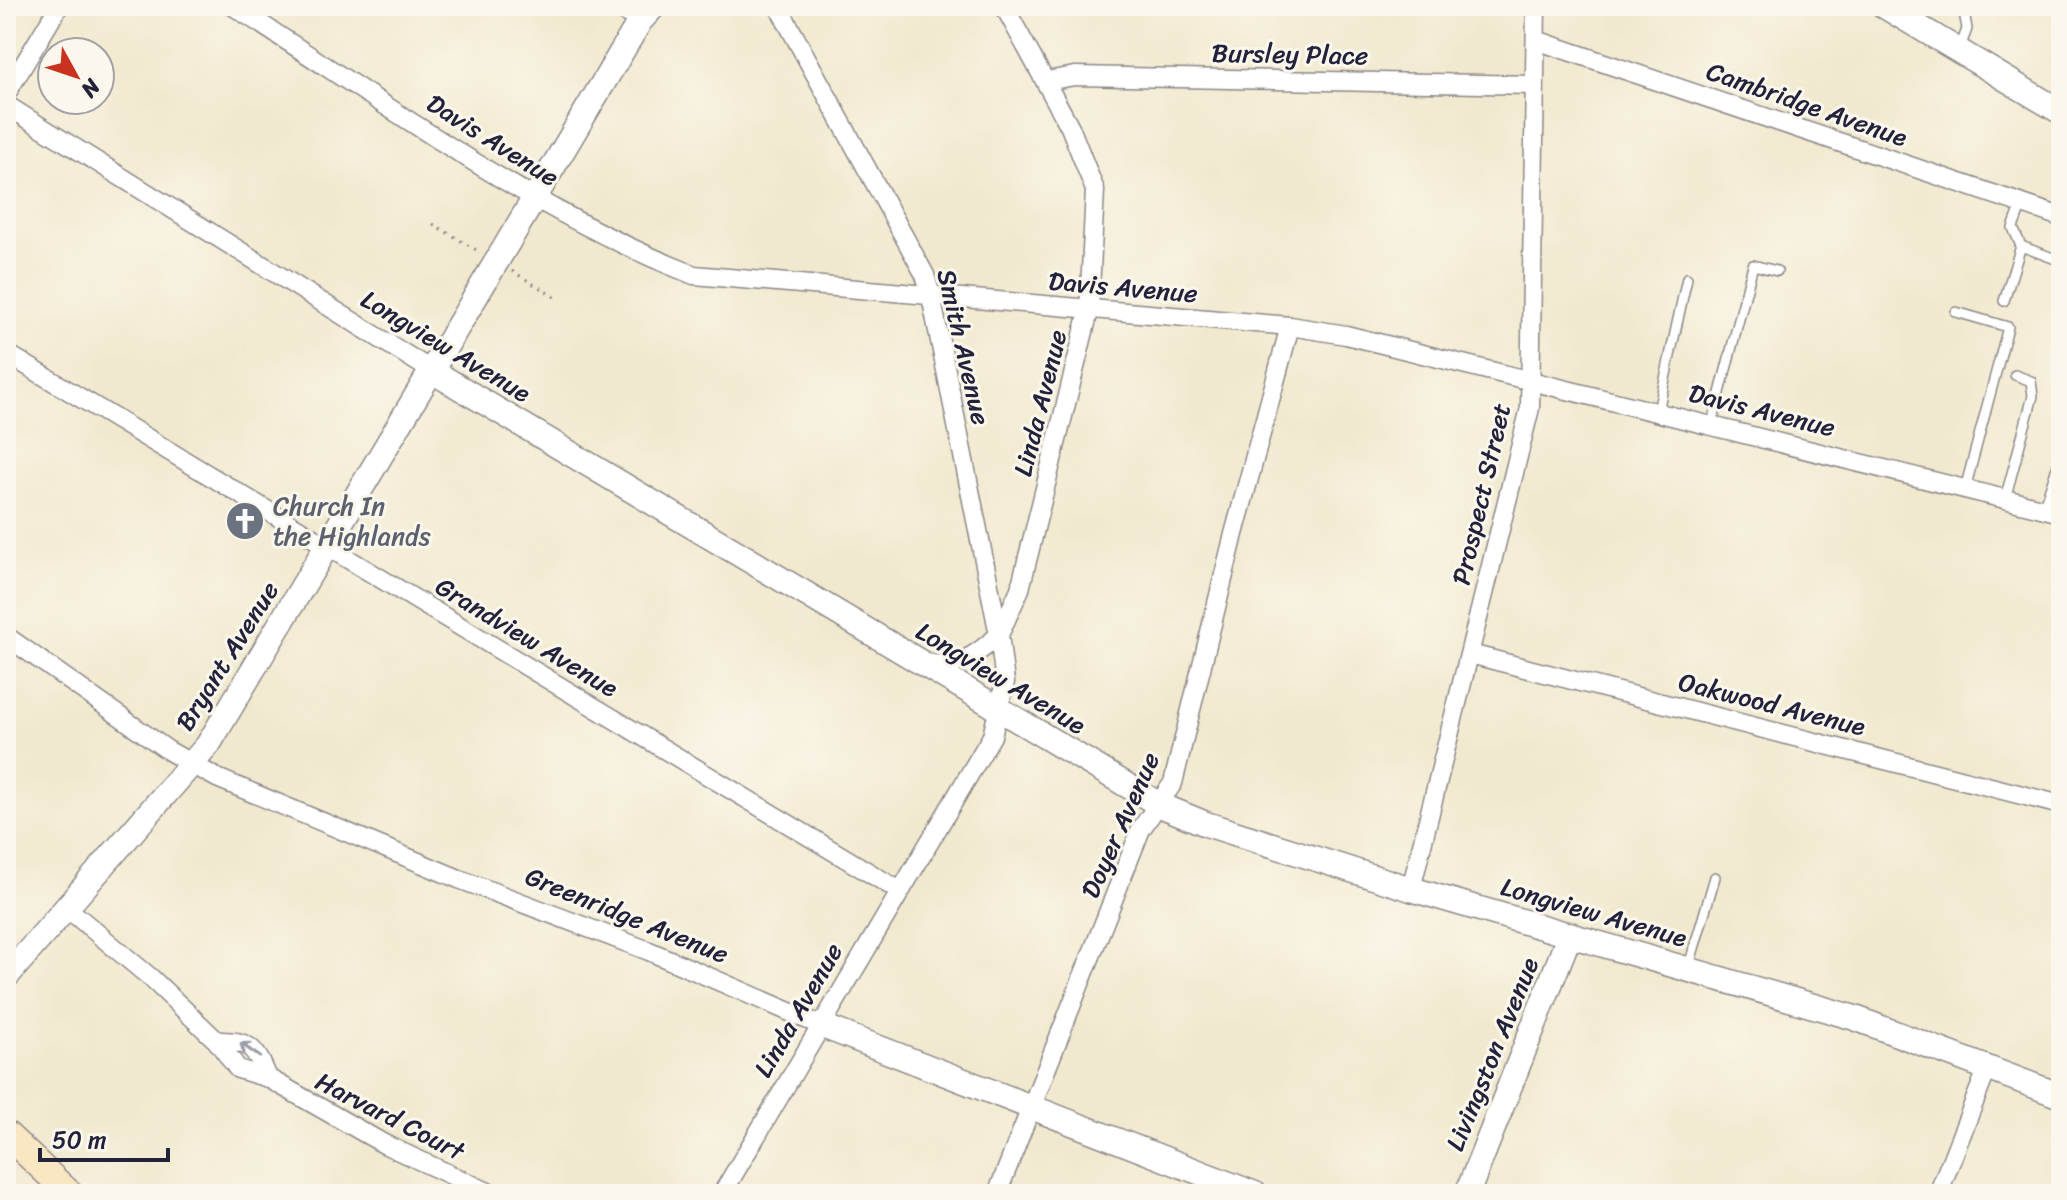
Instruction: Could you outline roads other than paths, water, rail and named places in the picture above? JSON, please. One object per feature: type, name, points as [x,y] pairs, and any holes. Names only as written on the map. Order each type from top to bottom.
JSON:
[{"type":"main road","points":[[6,1134],[70,1194]]},
{"type":"street","points":[[6,94],[59,6]]},
{"type":"street","name":"Davis Avenue","points":[[233,6],[535,198],[642,256],[694,275],[1290,326],[1346,335],[2052,511]]},
{"type":"street","points":[[615,6],[647,14]]},
{"type":"street","name":"Smith Avenue","points":[[778,6],[925,275],[999,635]]},
{"type":"street","name":"Linda Avenue","points":[[914,659],[955,665],[978,653],[999,635],[1020,589],[1089,311],[1095,190],[1082,153],[1004,6]]},
{"type":"street","name":"Prospect Street","points":[[1411,889],[1530,408],[1536,6]]},
{"type":"street","points":[[1884,6],[1922,16],[1959,51],[2061,112]]},
{"type":"street","name":"Bryant Avenue","points":[[6,977],[208,745],[647,14]]},
{"type":"street","name":"Cambridge Avenue","points":[[1536,40],[2061,217]]},
{"type":"street","name":"Bursley Place","points":[[1046,81],[1075,76],[1534,85]]},
{"type":"street","name":"Longview Avenue","points":[[6,105],[432,371],[1160,805],[1206,824],[1411,889],[1855,1018],[2061,1096]]},
{"type":"street","name":"Doyer Avenue","points":[[997,1194],[1141,829],[1173,783],[1234,534],[1290,326]]},
{"type":"street","name":"Grandview Avenue","points":[[6,353],[898,890]]},
{"type":"street","name":"Linda Avenue","points":[[722,1194],[898,890],[992,736],[1005,682],[999,635]]},
{"type":"street","name":"Greenridge Avenue","points":[[6,636],[46,668],[191,763],[231,784],[459,879],[649,951],[820,1025],[1255,1194]]},
{"type":"street","name":"Oakwood Avenue","points":[[1470,654],[2061,805]]},
{"type":"street","name":"Harvard Court","points":[[67,908],[151,978],[217,1041],[238,1069],[268,1078],[384,1144],[492,1194]]},
{"type":"street","name":"Livingston Avenue","points":[[1467,1194],[1570,934]]},
{"type":"street","points":[[1938,1194],[1988,1067]]},
{"type":"lane","points":[[1959,51],[1967,29],[1963,6]]},
{"type":"lane","points":[[2004,301],[2021,246],[2013,228],[2022,204]]},
{"type":"lane","points":[[2021,246],[2061,261]]},
{"type":"lane","points":[[1712,424],[1753,265],[1777,271]]},
{"type":"lane","points":[[1658,411],[1687,278]]},
{"type":"lane","points":[[1956,312],[2008,327],[1965,489]]},
{"type":"lane","points":[[2005,499],[2033,396],[2031,381],[2015,375]]},
{"type":"lane","points":[[2052,511],[2061,456]]},
{"type":"lane","points":[[1688,969],[1715,877]]},
{"type":"place","name":"Church In the Highlands","points":[[245,521]]}]
